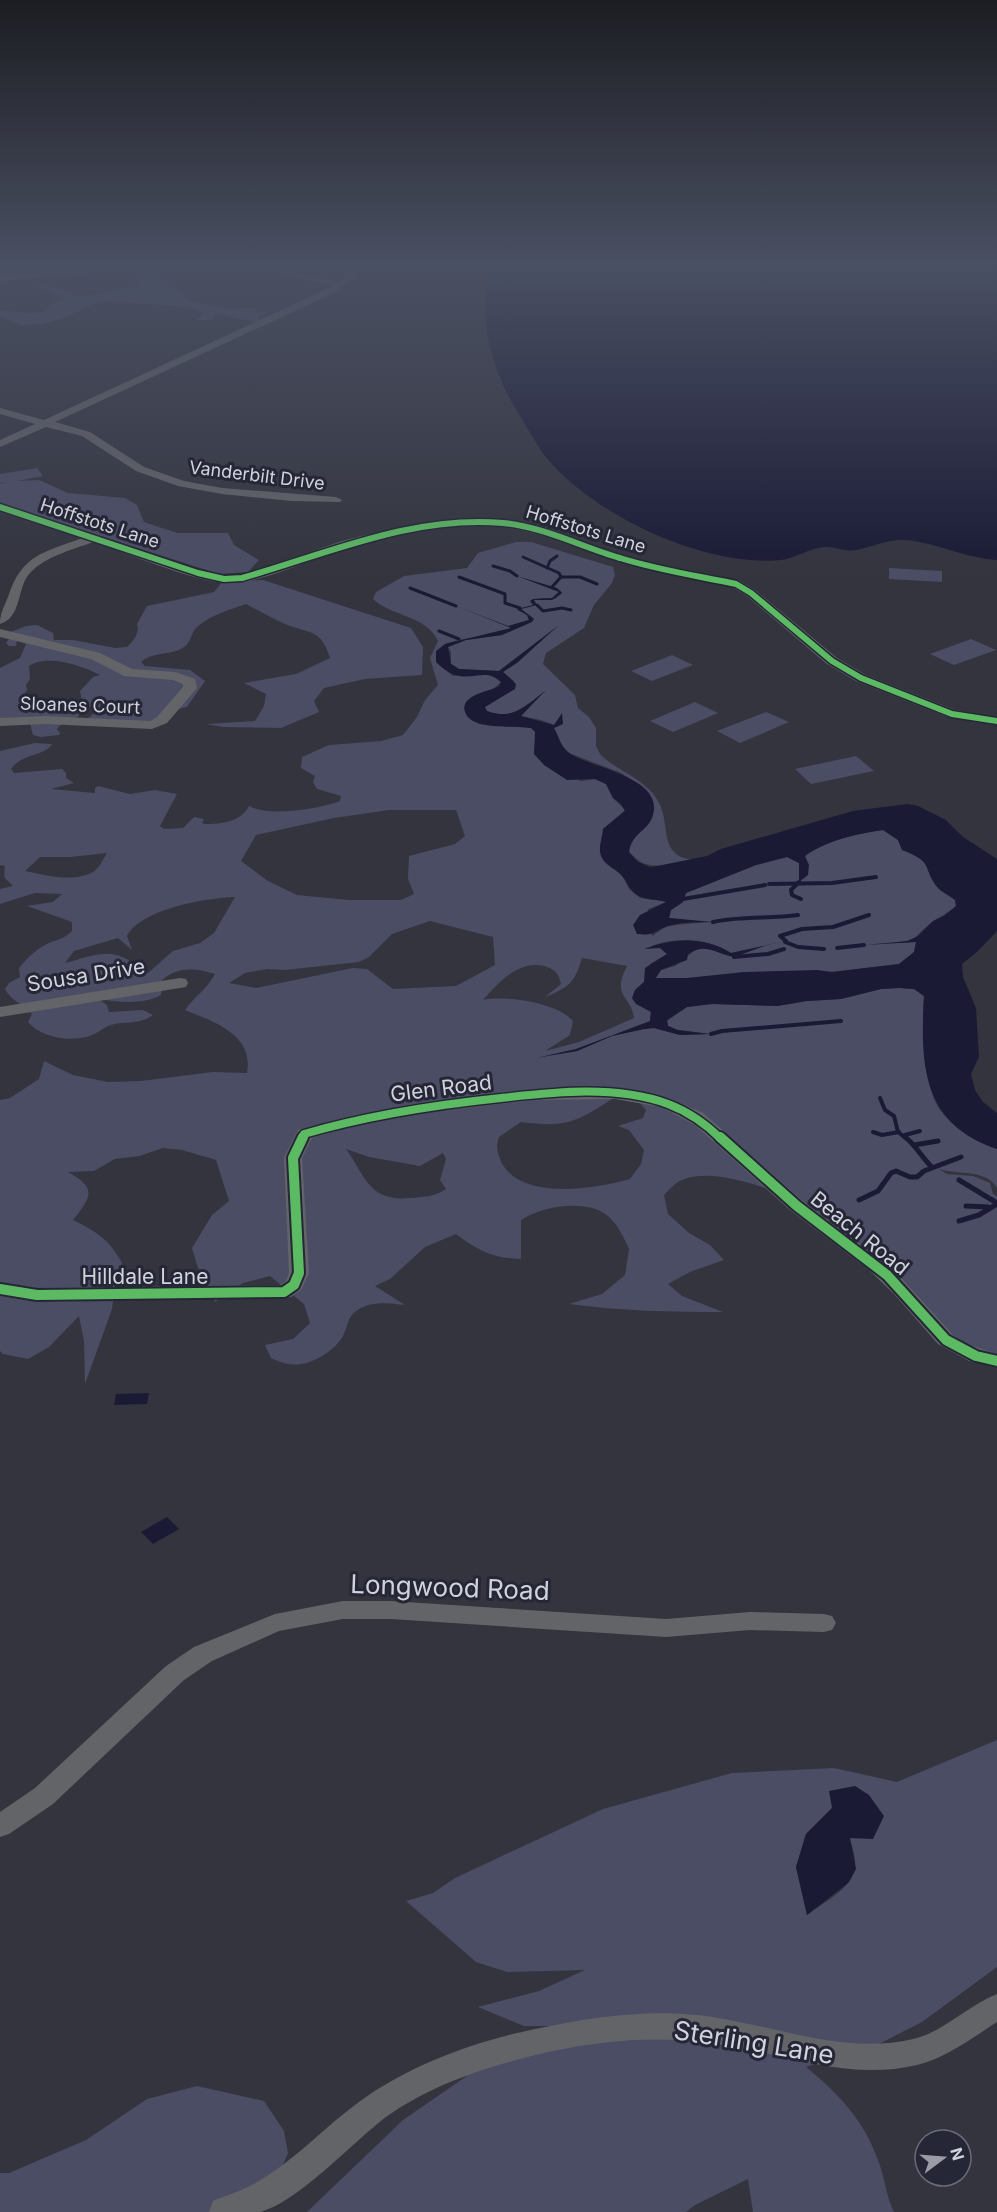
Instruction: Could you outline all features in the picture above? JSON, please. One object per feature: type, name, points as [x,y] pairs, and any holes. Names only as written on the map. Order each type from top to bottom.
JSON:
[{"type":"street","points":[[0,444],[163,368]]},
{"type":"street","name":"Vanderbilt Drive","points":[[0,411],[86,434],[140,469],[182,484],[272,496],[336,500]]},
{"type":"street","name":"Hoffstots Lane","points":[[0,507],[198,573],[233,579],[263,572],[351,542],[391,533],[466,522],[519,526],[541,531],[622,559],[736,584],[751,593],[832,661],[861,678],[952,714],[997,721]]},
{"type":"street","points":[[0,620],[8,612],[21,576],[29,567],[92,538]]},
{"type":"street","name":"Sloanes Court","points":[[0,633],[95,656],[129,673],[176,676],[190,682],[190,688],[162,720],[152,725],[46,720],[0,722]]},
{"type":"street","name":"Sousa Drive","points":[[0,1012],[180,983]]},
{"type":"street","name":"Glen Road","points":[[290,1288],[299,1273],[293,1158],[304,1134],[315,1130],[349,1120],[419,1107],[539,1094],[610,1094],[651,1099],[691,1114],[703,1121],[730,1147]]},
{"type":"street","name":"Beach Road","points":[[730,1147],[797,1205],[886,1274],[914,1302],[947,1342],[958,1350],[978,1358],[997,1361]]},
{"type":"street","name":"Hilldale Lane","points":[[0,1289],[37,1295],[279,1293],[290,1288]]},
{"type":"street","name":"Longwood Road","points":[[0,1826],[44,1796],[175,1674],[203,1654],[275,1623],[343,1610],[402,1610],[666,1628],[750,1621],[824,1623]]},
{"type":"street","name":"Sterling Lane","points":[[224,2212],[268,2193],[376,2107],[429,2077],[471,2059],[554,2038],[626,2027],[664,2026],[712,2030],[852,2058],[917,2052],[954,2034],[997,2007]]},
{"type":"shaded area","points":[[496,368],[997,368],[997,560],[904,540],[852,550],[819,548],[781,560],[751,560],[720,556],[688,547],[656,535],[625,519],[596,502],[571,483],[538,446]]},
{"type":"shaded area","points":[[37,468],[43,476],[17,481],[39,480],[68,493],[125,498],[137,505],[144,522],[177,533],[228,533],[234,545],[259,560],[248,572],[219,574],[0,504],[0,484],[6,482],[0,483],[0,474]]},
{"type":"shaded area","points":[[516,542],[531,542],[613,567],[615,575],[612,583],[594,605],[584,628],[546,653],[543,664],[575,695],[578,708],[589,717],[596,728],[596,746],[600,754],[653,793],[662,810],[667,837],[674,852],[692,860],[651,865],[637,859],[629,852],[630,841],[651,818],[649,793],[621,773],[569,753],[559,743],[553,728],[559,726],[562,714],[554,725],[521,716],[541,694],[522,708],[510,713],[495,713],[487,711],[484,707],[509,692],[514,681],[503,672],[518,662],[540,641],[499,671],[459,669],[451,664],[451,652],[448,647],[466,640],[502,635],[533,618],[521,609],[536,605],[533,601],[535,600],[555,599],[562,593],[560,590],[537,583],[559,591],[552,599],[542,598],[530,601],[534,605],[517,610],[527,615],[529,620],[509,626],[511,628],[503,631],[445,644],[436,662],[453,676],[489,674],[501,682],[492,690],[470,698],[478,724],[531,728],[536,732],[534,754],[581,781],[595,779],[606,784],[613,798],[625,810],[603,829],[606,863],[623,876],[629,889],[640,898],[667,902],[648,909],[652,936],[667,926],[705,922],[669,918],[671,910],[683,902],[686,893],[756,865],[787,857],[799,863],[799,881],[805,856],[814,850],[842,838],[883,830],[898,840],[902,850],[920,858],[938,888],[955,900],[956,906],[915,937],[893,943],[916,942],[914,952],[899,964],[832,972],[797,971],[655,978],[661,970],[675,966],[698,948],[714,950],[734,957],[765,946],[731,953],[700,941],[678,940],[657,944],[647,948],[660,948],[667,954],[650,964],[644,982],[635,990],[651,1012],[650,1022],[576,1049],[552,1055],[577,1051],[612,1036],[644,1029],[654,1028],[680,1035],[706,1034],[677,1030],[668,1026],[667,1021],[687,1007],[712,1004],[777,1006],[841,999],[881,989],[914,989],[924,996],[924,1054],[934,1099],[945,1117],[958,1128],[997,1149],[997,1188],[992,1182],[979,1175],[939,1169],[947,1174],[973,1176],[990,1183],[993,1194],[997,1196],[997,1361],[978,1358],[785,1195],[734,1179],[706,1176],[680,1181],[664,1195],[668,1214],[689,1233],[710,1245],[724,1260],[690,1272],[668,1284],[682,1296],[723,1312],[646,1311],[569,1304],[602,1294],[625,1275],[629,1249],[623,1236],[609,1217],[590,1207],[565,1206],[541,1211],[521,1220],[521,1259],[486,1253],[456,1234],[425,1247],[390,1279],[375,1286],[405,1305],[387,1303],[364,1306],[350,1318],[343,1336],[327,1353],[304,1364],[286,1364],[271,1358],[265,1345],[293,1339],[310,1323],[304,1304],[270,1276],[243,1283],[215,1302],[197,1265],[192,1248],[212,1215],[229,1201],[216,1160],[182,1150],[163,1148],[139,1156],[115,1159],[94,1171],[68,1172],[84,1183],[89,1193],[84,1205],[73,1220],[102,1237],[122,1263],[112,1309],[85,1384],[84,1341],[79,1316],[49,1347],[28,1359],[3,1354],[0,1351],[0,1100],[10,1098],[39,1079],[44,1061],[73,1075],[108,1082],[141,1081],[213,1072],[247,1073],[248,1060],[244,1049],[230,1032],[220,1025],[185,1010],[215,974],[201,970],[181,970],[168,975],[162,980],[161,995],[154,998],[130,1002],[98,999],[107,1005],[109,1012],[143,1010],[153,1015],[141,1021],[114,1024],[92,1035],[76,1039],[49,1035],[28,1022],[32,1014],[10,997],[5,989],[9,983],[20,977],[19,968],[33,953],[72,931],[72,922],[27,906],[53,902],[62,894],[35,893],[0,904],[0,889],[13,886],[4,877],[5,866],[0,865],[0,751],[35,743],[52,744],[45,751],[21,760],[11,769],[14,773],[62,769],[66,773],[66,778],[74,783],[51,789],[95,793],[95,788],[98,786],[130,794],[155,790],[177,794],[160,826],[164,829],[183,828],[194,817],[204,819],[202,823],[205,824],[230,821],[241,816],[249,806],[269,811],[281,811],[320,807],[340,801],[341,796],[317,789],[313,782],[315,776],[301,768],[302,757],[329,745],[381,741],[403,735],[417,717],[425,700],[438,685],[430,658],[438,641],[433,632],[417,621],[381,605],[373,599],[376,592],[404,576],[467,568],[478,553]],"holes":[[[389,810],[456,810],[465,836],[455,844],[409,856],[408,879],[414,894],[401,900],[349,900],[297,895],[268,881],[241,861],[256,835],[334,818]],[[107,853],[95,871],[68,878],[25,871],[40,857],[71,857]],[[235,897],[214,933],[200,943],[173,951],[148,973],[125,958],[108,954],[99,954],[65,963],[74,951],[118,938],[132,950],[127,936],[134,927],[146,919],[175,907]],[[430,921],[493,937],[495,965],[456,986],[393,989],[367,969],[353,968],[256,988],[229,983],[245,973],[267,969],[285,970],[359,962],[369,957],[392,934]],[[582,958],[627,966],[621,990],[634,1018],[579,1042],[545,1051],[570,1035],[573,1021],[566,1015],[556,1009],[531,1002],[504,999],[483,1000],[503,979],[528,966],[547,967],[558,975],[561,984],[544,998],[565,987],[576,974]],[[615,1097],[634,1097],[646,1110],[643,1118],[618,1126],[629,1130],[644,1150],[641,1164],[630,1179],[578,1188],[539,1187],[523,1182],[509,1173],[500,1159],[497,1148],[499,1137],[521,1122],[561,1123],[591,1112]],[[346,1149],[369,1157],[420,1166],[443,1153],[446,1159],[440,1180],[446,1189],[437,1194],[410,1198],[386,1196],[377,1192],[364,1178]]]},
{"type":"shaded area","points":[[889,568],[942,571],[942,582],[889,579]]},
{"type":"shaded area","points":[[517,576],[557,588],[562,593],[552,600],[534,600],[537,605],[521,609],[534,619],[532,622],[502,635],[466,640],[448,647],[451,664],[459,669],[499,671],[559,625],[518,662],[503,672],[516,684],[515,689],[485,707],[487,711],[496,714],[512,713],[526,706],[546,690],[521,716],[554,725],[562,713],[563,724],[554,728],[568,752],[623,775],[648,792],[654,804],[652,818],[633,841],[629,852],[638,862],[650,867],[707,856],[721,849],[853,811],[907,804],[918,806],[946,820],[963,837],[997,859],[997,931],[962,964],[963,977],[976,1008],[979,1057],[971,1074],[975,1090],[983,1102],[997,1113],[997,1149],[972,1138],[953,1124],[940,1108],[931,1089],[926,1068],[923,1045],[924,996],[914,989],[881,989],[841,999],[777,1006],[712,1004],[687,1007],[667,1020],[668,1026],[678,1030],[711,1034],[680,1035],[654,1028],[644,1029],[612,1036],[577,1051],[536,1058],[576,1049],[650,1021],[651,1012],[636,1004],[632,998],[635,990],[644,982],[645,968],[667,954],[660,948],[644,949],[655,945],[688,940],[699,941],[721,947],[731,953],[766,945],[734,957],[701,949],[688,954],[687,960],[661,970],[656,978],[687,978],[744,972],[817,970],[832,972],[899,964],[914,952],[916,942],[864,945],[908,941],[918,936],[933,921],[944,916],[956,906],[955,900],[938,888],[924,862],[902,850],[898,840],[883,830],[842,838],[814,850],[805,856],[809,865],[808,875],[799,882],[799,863],[787,857],[756,865],[686,893],[683,902],[671,910],[669,918],[713,922],[680,923],[651,934],[637,934],[633,925],[640,915],[666,902],[636,894],[601,855],[603,829],[625,811],[621,804],[613,798],[606,784],[595,779],[567,780],[544,765],[534,754],[535,732],[531,728],[484,725],[469,718],[464,708],[468,700],[499,686],[501,682],[487,675],[464,677],[456,675],[446,671],[436,662],[436,651],[445,644],[511,628],[456,606],[508,626],[529,620],[527,615],[517,609],[533,605],[530,601],[533,599],[552,598],[559,592]]},
{"type":"shaded area","points":[[263,580],[411,628],[423,647],[422,675],[365,679],[324,688],[314,701],[319,712],[281,728],[223,727],[206,724],[255,721],[264,706],[266,694],[244,683],[296,674],[330,658],[323,641],[318,637],[280,622],[246,604],[220,613],[201,623],[194,630],[188,643],[179,650],[151,656],[141,662],[145,666],[190,670],[205,681],[187,707],[165,712],[147,723],[91,720],[88,718],[97,711],[82,701],[80,691],[93,677],[100,675],[64,662],[45,661],[29,666],[30,679],[21,700],[36,710],[54,706],[79,713],[79,716],[59,726],[57,729],[59,735],[41,737],[33,735],[30,723],[0,720],[0,668],[20,658],[26,644],[17,640],[16,646],[9,646],[6,643],[9,639],[0,636],[26,626],[37,625],[53,633],[54,640],[73,640],[115,648],[127,647],[138,631],[137,624],[147,606],[214,592],[222,582]]},
{"type":"shaded area","points":[[971,639],[996,650],[954,665],[930,654]]},
{"type":"shaded area","points":[[672,655],[693,665],[652,681],[631,671]]},
{"type":"shaded area","points":[[695,702],[718,713],[673,732],[650,721]]},
{"type":"shaded area","points":[[766,712],[789,722],[740,743],[717,731]]},
{"type":"shaded area","points":[[856,756],[874,771],[811,784],[795,769]]},
{"type":"shaded area","points":[[149,1393],[147,1404],[114,1405],[116,1394]]},
{"type":"shaded area","points":[[167,1517],[179,1529],[153,1544],[141,1532]]},
{"type":"shaded area","points":[[997,1740],[997,1967],[922,2022],[879,2044],[806,2067],[850,2109],[866,2134],[879,2163],[894,2212],[753,2212],[748,2179],[695,2205],[686,2212],[307,2212],[403,2120],[477,2069],[580,2026],[524,2026],[478,2007],[539,1991],[585,1970],[507,1972],[476,1962],[406,1901],[433,1893],[455,1878],[603,1809],[732,1773],[834,1768],[897,1782]],"holes":[[[832,1808],[851,1844],[854,1854],[854,1873],[840,1891],[807,1915],[796,1867],[806,1834]]]},
{"type":"shaded area","points":[[855,1786],[869,1795],[884,1816],[873,1839],[850,1838],[856,1869],[848,1883],[807,1915],[796,1867],[806,1834],[832,1808],[829,1791]]},
{"type":"shaded area","points":[[197,2086],[264,2101],[284,2131],[288,2153],[262,2212],[0,2212],[0,2173],[9,2173],[86,2140],[147,2099]]},
{"type":"waterway","points":[[547,568],[550,561],[557,556]]},
{"type":"waterway","points":[[523,557],[547,568]]},
{"type":"waterway","points":[[493,566],[510,571],[517,576]]},
{"type":"waterway","points":[[547,568],[559,573],[561,577]]},
{"type":"waterway","points":[[459,577],[505,594],[505,603],[520,608]]},
{"type":"waterway","points":[[552,587],[561,577]]},
{"type":"waterway","points":[[561,577],[580,577],[597,584]]},
{"type":"waterway","points":[[410,588],[456,606]]},
{"type":"waterway","points":[[537,605],[543,611],[562,608],[571,610]]},
{"type":"waterway","points":[[439,631],[459,639]]},
{"type":"waterway","points":[[797,884],[832,883],[876,877]]},
{"type":"waterway","points":[[769,884],[797,884]]},
{"type":"waterway","points":[[797,884],[791,890],[792,895],[801,899]]},
{"type":"waterway","points":[[683,899],[765,885]]},
{"type":"waterway","points":[[713,922],[798,915]]},
{"type":"waterway","points":[[786,941],[780,936],[802,929],[833,927],[869,915]]},
{"type":"waterway","points":[[785,942],[798,947],[824,949]]},
{"type":"waterway","points":[[837,948],[864,945]]},
{"type":"waterway","points":[[734,957],[768,954],[784,949]]},
{"type":"waterway","points":[[711,1034],[722,1031],[841,1021]]},
{"type":"waterway","points":[[880,1098],[885,1110],[894,1116],[898,1132]]},
{"type":"waterway","points":[[905,1135],[920,1131]]},
{"type":"waterway","points":[[873,1132],[882,1135],[898,1132]]},
{"type":"waterway","points":[[898,1132],[907,1139]]},
{"type":"waterway","points":[[907,1139],[932,1167]]},
{"type":"waterway","points":[[914,1145],[938,1141]]},
{"type":"waterway","points":[[859,1200],[878,1191],[891,1173],[896,1171],[910,1177],[917,1177],[924,1171],[961,1157]]},
{"type":"waterway","points":[[959,1180],[997,1203]]},
{"type":"waterway","points":[[959,1221],[979,1215],[997,1204]]},
{"type":"waterway","points":[[966,1206],[988,1207]]},
{"type":"cycle path","points":[[0,507],[198,573],[224,579],[242,578],[351,542],[391,533],[441,525],[479,522],[505,523],[541,531],[622,559],[736,584],[751,593],[832,661],[861,678],[952,714],[997,721]]},
{"type":"cycle path","points":[[0,1289],[37,1295],[284,1292],[294,1285],[299,1273],[293,1158],[304,1134],[370,1117],[459,1103],[561,1093],[615,1093],[667,1104],[696,1117],[797,1206],[887,1275],[946,1340],[959,1349],[997,1361]]}]
